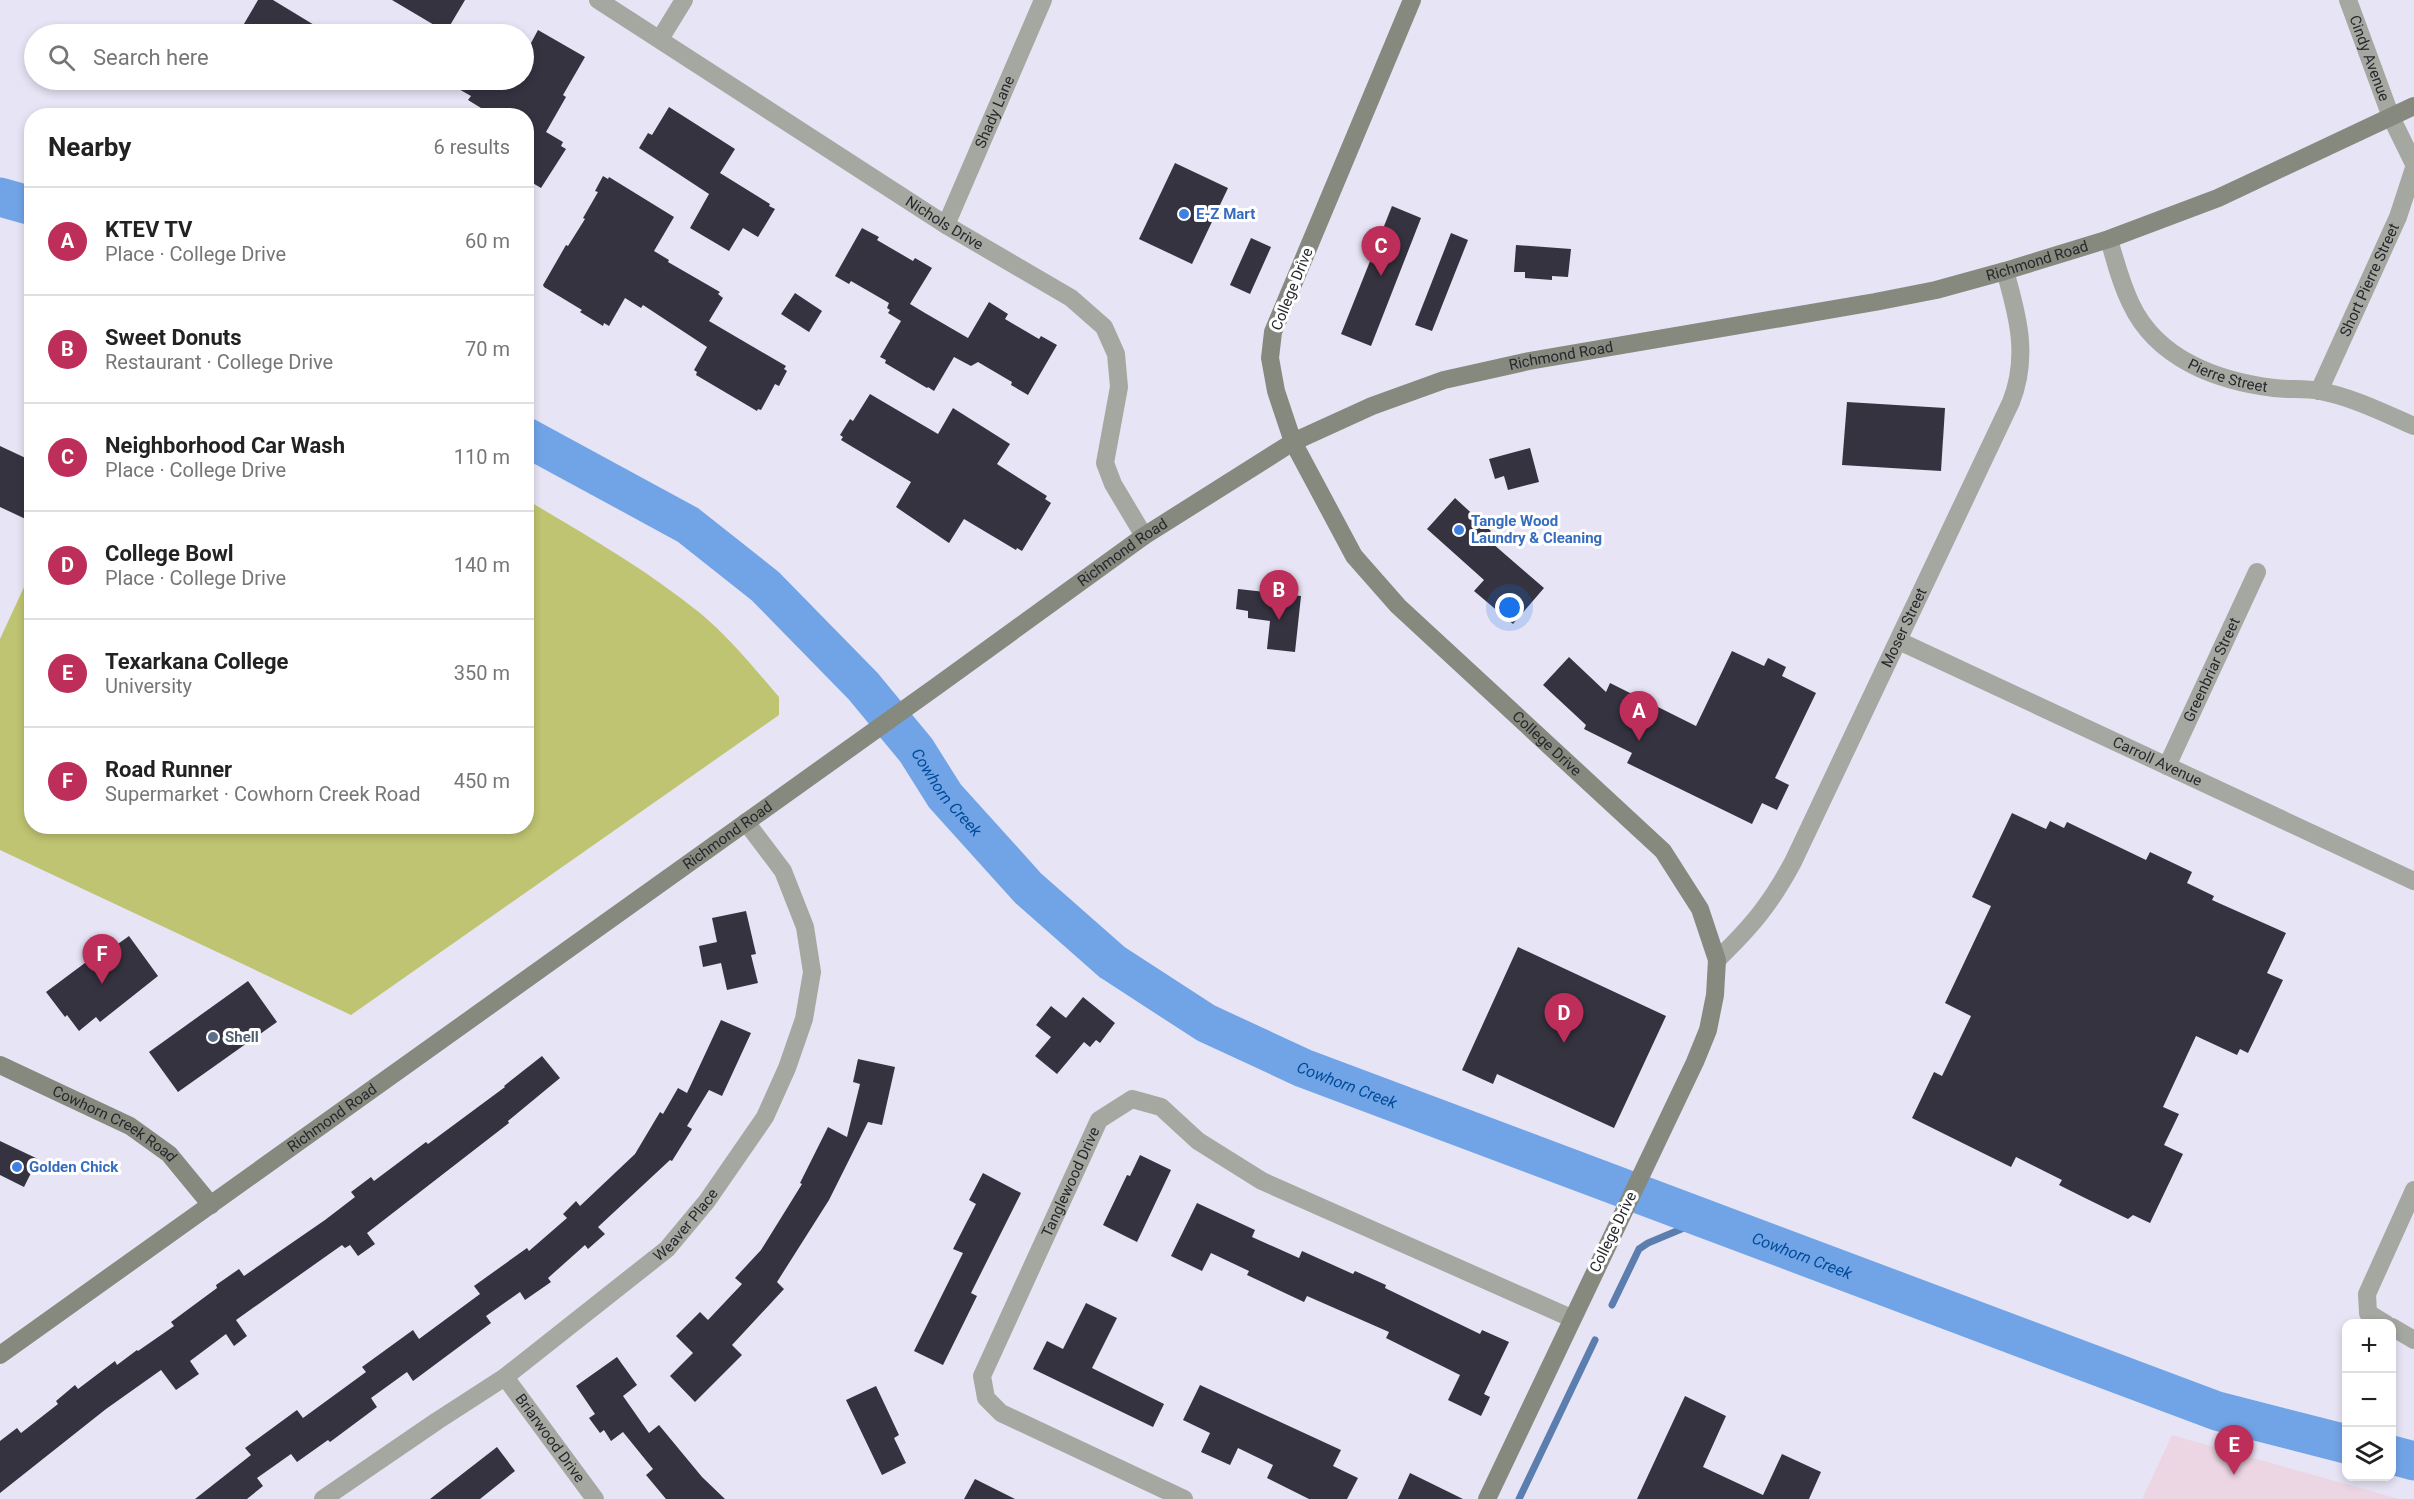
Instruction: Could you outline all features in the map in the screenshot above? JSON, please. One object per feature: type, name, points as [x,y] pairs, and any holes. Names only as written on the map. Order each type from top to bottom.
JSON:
[{"type":"main road","name":"College Drive","points":[[1412,0],[1273,332],[1270,358],[1276,391],[1293,442],[1354,556],[1398,606],[1663,851],[1700,909],[1717,960],[1708,1030],[1695,1062],[1571,1318],[1487,1499]]},
{"type":"main road","name":"Richmond Road","points":[[0,1355],[1144,536],[1293,442],[1372,406],[1444,381],[1529,361],[1936,290],[2005,271],[2109,239],[2218,198],[2414,106]]},
{"type":"main road","name":"Cowhorn Creek Road","points":[[0,1065],[130,1126],[168,1154],[211,1205]]},
{"type":"street","name":"Nichols Drive","points":[[598,0],[946,225],[1071,298],[1104,327],[1116,354],[1119,387],[1105,462],[1113,484],[1144,536]]},
{"type":"street","points":[[660,39],[684,0]]},
{"type":"street","name":"Shady Lane","points":[[946,225],[1043,0]]},
{"type":"street","name":"Cindy Avenue","points":[[2348,0],[2391,117]]},
{"type":"street","name":"Short Pierre Street","points":[[2319,391],[2398,217],[2414,166],[2391,117]]},
{"type":"street","name":"Pierre Street","points":[[2109,239],[2123,285],[2139,318],[2150,334],[2176,357],[2218,375],[2243,382],[2274,388],[2319,391],[2356,402],[2414,426]]},
{"type":"street","name":"Moser Street","points":[[1717,960],[1760,916],[1776,894],[1899,642],[2017,386],[2022,350],[2005,271]]},
{"type":"street","name":"Greenbriar Street","points":[[2167,766],[2257,572]]},
{"type":"street","name":"Carroll Avenue","points":[[1899,642],[2414,881]]},
{"type":"street","name":"Weaver Place","points":[[323,1499],[506,1377],[667,1249],[707,1201],[765,1117],[787,1068],[804,1019],[812,972],[805,927],[783,871],[746,822]]},
{"type":"street","name":"Tanglewood Drive","points":[[1184,1499],[1001,1413],[986,1398],[982,1376],[1099,1120],[1132,1099],[1161,1107],[1198,1141],[1262,1181],[1571,1318]]},
{"type":"street","points":[[2379,1319],[2368,1313],[2367,1294],[2414,1190]]},
{"type":"street","points":[[2396,1329],[2414,1340]]},
{"type":"street","name":"Briarwood Drive","points":[[506,1377],[595,1499]]},
{"type":"shaded area","points":[[2172,1435],[2399,1499],[2142,1499]]},
{"type":"green space","points":[[534,504],[638,568],[700,613],[732,643],[779,697],[779,715],[351,1015],[0,850],[0,639],[24,587],[24,834],[534,834]]},
{"type":"building","points":[[258,0],[273,0],[313,24],[244,24]]},
{"type":"building","points":[[392,0],[465,0],[451,24],[432,24]]},
{"type":"building","points":[[538,30],[585,57],[563,95],[566,97],[546,132],[563,142],[561,146],[566,149],[541,188],[534,184],[534,108],[481,108],[468,100],[471,96],[460,90],[534,90],[534,37]]},
{"type":"building","points":[[669,107],[735,149],[720,173],[775,209],[758,237],[743,228],[729,251],[690,228],[709,194],[639,148],[648,133],[652,135]]},
{"type":"building","name":"E-Z Mart","points":[[1175,163],[1228,188],[1192,264],[1139,239]]},
{"type":"building","points":[[603,176],[608,179],[609,177],[674,217],[654,251],[669,260],[668,262],[720,292],[718,294],[723,298],[709,321],[786,366],[784,369],[787,371],[779,386],[775,384],[761,410],[757,411],[696,375],[697,372],[694,370],[707,347],[643,305],[641,308],[625,298],[609,326],[604,323],[603,326],[544,287],[543,285],[566,245],[568,246],[585,219],[583,218],[598,192],[595,191]]},
{"type":"building","points":[[1392,206],[1421,218],[1371,346],[1341,334]]},
{"type":"building","points":[[862,228],[879,237],[877,240],[913,261],[915,258],[932,268],[910,304],[925,313],[968,338],[989,302],[1008,314],[1005,319],[1039,339],[1041,336],[1057,345],[1028,395],[1011,385],[1012,382],[978,362],[971,366],[954,357],[934,391],[885,363],[886,360],[880,357],[901,321],[888,313],[889,303],[851,281],[849,284],[835,276]]},
{"type":"building","points":[[1451,233],[1468,240],[1432,331],[1415,325]]},
{"type":"building","name":"E-Z Mart","points":[[1251,238],[1271,247],[1250,294],[1230,285]]},
{"type":"building","points":[[1516,245],[1571,249],[1568,277],[1552,276],[1552,280],[1525,278],[1525,272],[1514,272]]},
{"type":"building","points":[[795,293],[822,311],[809,332],[781,314]]},
{"type":"building","points":[[870,394],[938,434],[953,408],[1010,444],[997,464],[1047,496],[1045,499],[1051,503],[1022,551],[1017,548],[1016,550],[964,519],[949,543],[896,507],[911,482],[841,440],[843,437],[840,435],[850,419],[853,421]]},
{"type":"building","points":[[1847,402],[1945,408],[1941,471],[1842,465]]},
{"type":"building","points":[[0,446],[24,457],[24,518],[0,507]]},
{"type":"building","points":[[1530,448],[1539,482],[1508,490],[1504,476],[1495,479],[1489,459]]},
{"type":"building","points":[[1455,498],[1491,531],[1485,537],[1544,588],[1513,624],[1474,591],[1484,580],[1427,529]]},
{"type":"building","points":[[1238,589],[1301,596],[1295,652],[1267,649],[1270,621],[1248,618],[1248,611],[1236,609]]},
{"type":"building","points":[[1732,651],[1764,666],[1768,658],[1786,667],[1782,676],[1816,693],[1775,778],[1789,785],[1777,810],[1762,803],[1752,824],[1627,763],[1632,753],[1584,729],[1586,725],[1543,685],[1569,657],[1606,692],[1610,683],[1696,726]]},
{"type":"building","points":[[2012,813],[2046,829],[2050,821],[2064,828],[2067,822],[2146,860],[2150,852],[2192,872],[2187,883],[2214,896],[2212,900],[2286,933],[2267,973],[2283,980],[2248,1053],[2240,1049],[2237,1055],[2196,1036],[2163,1107],[2179,1114],[2164,1145],[2183,1154],[2150,1223],[2133,1215],[2128,1219],[2085,1198],[2059,1185],[2062,1180],[2016,1157],[2011,1167],[1912,1118],[1934,1072],[1942,1076],[1971,1016],[1945,1003],[1991,906],[1972,897]]},
{"type":"building","points":[[746,911],[756,954],[751,955],[758,983],[727,990],[721,963],[703,967],[699,946],[717,942],[712,918]]},
{"type":"building","points":[[129,936],[158,976],[100,1022],[96,1017],[79,1031],[46,992],[101,951],[104,954]]},
{"type":"building","points":[[1518,947],[1666,1016],[1614,1128],[1497,1074],[1493,1084],[1462,1070]]},
{"type":"building","name":"Shell","points":[[248,981],[277,1022],[178,1092],[149,1052]]},
{"type":"building","points":[[1083,997],[1115,1023],[1100,1043],[1096,1040],[1090,1047],[1084,1042],[1057,1074],[1035,1056],[1051,1037],[1036,1025],[1051,1006],[1066,1018]]},
{"type":"building","points":[[721,1020],[751,1033],[722,1096],[709,1090],[687,1126],[692,1129],[672,1161],[670,1160],[598,1227],[605,1234],[588,1249],[585,1245],[548,1278],[551,1282],[525,1300],[520,1292],[486,1316],[491,1323],[413,1381],[407,1372],[371,1398],[377,1407],[330,1442],[328,1440],[297,1462],[291,1454],[257,1478],[263,1486],[247,1499],[195,1499],[251,1455],[245,1448],[297,1410],[303,1418],[366,1372],[362,1367],[413,1330],[419,1339],[480,1294],[474,1286],[527,1248],[529,1251],[567,1218],[563,1214],[576,1201],[580,1206],[635,1154],[660,1112],[663,1114],[678,1088],[687,1093]]},
{"type":"building","points":[[542,1056],[560,1078],[508,1121],[509,1123],[367,1233],[375,1244],[358,1256],[350,1245],[345,1248],[342,1245],[236,1320],[247,1336],[234,1346],[226,1334],[190,1361],[199,1374],[176,1390],[161,1370],[106,1409],[0,1493],[0,1441],[17,1428],[21,1433],[58,1404],[56,1401],[75,1385],[78,1389],[115,1361],[117,1365],[174,1326],[171,1322],[239,1269],[244,1276],[325,1220],[355,1197],[351,1192],[371,1177],[374,1181],[426,1142],[428,1144],[505,1087]]},
{"type":"building","points":[[858,1059],[895,1067],[882,1125],[868,1122],[829,1200],[777,1282],[784,1289],[732,1345],[742,1355],[695,1402],[670,1376],[693,1353],[676,1336],[700,1312],[708,1320],[742,1284],[735,1278],[761,1250],[802,1184],[800,1183],[828,1127],[847,1137],[860,1084],[853,1082]]},
{"type":"building","name":"Golden Chick","points":[[0,1141],[38,1159],[24,1187],[0,1175]]},
{"type":"building","points":[[1140,1155],[1171,1170],[1137,1242],[1103,1225],[1127,1175],[1130,1176]]},
{"type":"building","points":[[983,1173],[1021,1193],[971,1293],[977,1296],[943,1365],[914,1351],[963,1253],[953,1249],[976,1204],[969,1200]]},
{"type":"building","points":[[1197,1203],[1255,1230],[1252,1237],[1299,1258],[1302,1251],[1353,1274],[1355,1271],[1480,1334],[1482,1330],[1509,1342],[1484,1394],[1490,1397],[1481,1416],[1448,1400],[1460,1375],[1386,1338],[1389,1332],[1307,1296],[1304,1302],[1247,1275],[1249,1271],[1211,1253],[1202,1271],[1171,1256]]},
{"type":"building","points":[[1086,1303],[1117,1318],[1092,1368],[1164,1404],[1153,1427],[1033,1369],[1047,1341],[1063,1349]]},
{"type":"building","points":[[617,1357],[637,1385],[623,1396],[649,1433],[659,1425],[702,1477],[725,1499],[666,1499],[646,1475],[653,1469],[623,1432],[611,1441],[604,1430],[600,1433],[589,1418],[595,1414],[576,1386]]},
{"type":"building","points":[[1200,1385],[1341,1450],[1333,1466],[1358,1478],[1347,1499],[1309,1499],[1267,1478],[1273,1465],[1238,1448],[1230,1465],[1201,1452],[1210,1433],[1183,1420]]},
{"type":"building","points":[[876,1386],[899,1435],[894,1438],[906,1463],[882,1475],[846,1400]]},
{"type":"building","points":[[1685,1396],[1726,1416],[1703,1467],[1763,1495],[1782,1454],[1821,1472],[1809,1499],[1637,1499]]},
{"type":"building","points":[[497,1447],[515,1471],[480,1499],[430,1499]]},
{"type":"building","points":[[1410,1473],[1463,1499],[1398,1499]]},
{"type":"building","points":[[975,1479],[1015,1499],[964,1499]]},
{"type":"waterway","name":"Cowhorn Creek","points":[[0,197],[24,204]]},
{"type":"waterway","name":"Cowhorn Creek","points":[[534,441],[688,525],[765,586],[863,686],[916,750],[945,796],[1028,888],[1112,962],[1206,1023],[1303,1068],[2217,1411],[2342,1443]]},
{"type":"waterway","points":[[1612,1305],[1639,1249],[1703,1220]]},
{"type":"waterway","points":[[1519,1499],[1595,1340]]},
{"type":"waterway","name":"Cowhorn Creek","points":[[2396,1456],[2414,1461]]},
{"type":"place","name":"E-Z Mart","points":[[1184,214]]},
{"type":"place","name":"Neighborhood Car Wash","points":[[1381,276]]},
{"type":"place","name":"Tangle Wood Laundry & Cleaning","points":[[1459,530]]},
{"type":"place","name":"Sweet Donuts","points":[[1279,620]]},
{"type":"place","name":"KTEV TV","points":[[1639,741]]},
{"type":"place","name":"Road Runner","points":[[102,984]]},
{"type":"place","name":"Shell","points":[[213,1037]]},
{"type":"place","name":"College Bowl","points":[[1564,1043]]},
{"type":"place","name":"Golden Chick","points":[[17,1167]]},
{"type":"place","name":"Texarkana College","points":[[2234,1475]]}]
